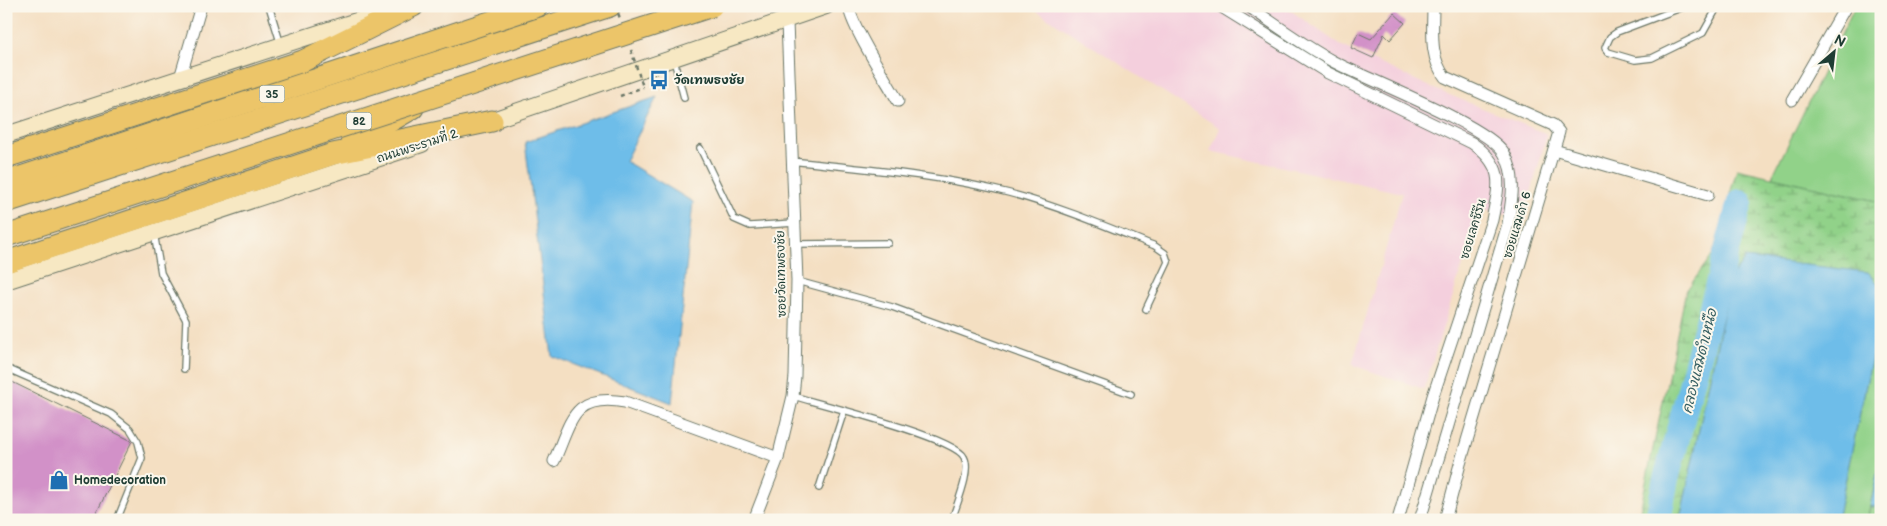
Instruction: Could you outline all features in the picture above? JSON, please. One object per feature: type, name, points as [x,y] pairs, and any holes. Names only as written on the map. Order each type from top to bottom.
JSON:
[{"type":"highway","points":[[303,61],[413,6]]},
{"type":"highway","name":"35","points":[[6,182],[538,6]]},
{"type":"highway","points":[[6,202],[610,6]]},
{"type":"highway","points":[[6,230],[699,6]]},
{"type":"highway","name":"82","points":[[6,236],[712,6]]},
{"type":"highway","points":[[6,157],[303,61],[439,38]]},
{"type":"highway","points":[[333,154],[454,86]]},
{"type":"highway","points":[[6,262],[333,154],[492,121]]},
{"type":"main road","points":[[6,135],[281,45],[384,9],[402,6]]},
{"type":"main road","name":"ถนนพระรามที่ 2","points":[[6,281],[674,60],[787,22],[826,6]]},
{"type":"street","points":[[180,78],[201,6]]},
{"type":"street","points":[[849,6],[849,12],[860,36],[898,101]]},
{"type":"street","name":"ซอยเลคซีรีน","points":[[1220,6],[1328,73],[1366,93],[1452,132],[1486,153],[1495,168],[1499,194],[1492,220],[1433,396],[1398,520]]},
{"type":"street","points":[[1248,6],[1333,61],[1449,115],[1503,151],[1510,165],[1513,182],[1508,224],[1420,520]]},
{"type":"street","name":"ซอยแสมดำ 6","points":[[1433,6],[1434,53],[1442,72],[1459,85],[1553,125],[1559,132],[1465,445],[1446,520]]},
{"type":"street","points":[[1792,100],[1846,6]]},
{"type":"street","name":"ซอยวัดเทพธงชัย","points":[[754,520],[778,458],[792,396],[797,281],[787,22]]},
{"type":"street","points":[[1328,73],[1333,61]]},
{"type":"street","points":[[1554,150],[1708,195]]},
{"type":"street","points":[[1492,220],[1508,224]]},
{"type":"street","points":[[554,461],[574,416],[582,406],[593,400],[605,399],[626,402],[778,458]]},
{"type":"lane","points":[[269,6],[281,45]]},
{"type":"lane","points":[[1686,6],[1617,32],[1605,42],[1605,48],[1608,52],[1635,60],[1652,58],[1703,32],[1718,6]]},
{"type":"lane","points":[[674,60],[684,98]]},
{"type":"lane","points":[[700,148],[734,218],[750,226],[794,223]]},
{"type":"lane","points":[[791,161],[886,172],[1010,194],[1155,246],[1165,253],[1168,262],[1146,309]]},
{"type":"lane","points":[[154,233],[161,274],[186,320],[184,369]]},
{"type":"lane","points":[[796,244],[888,243]]},
{"type":"lane","points":[[797,281],[892,307],[1131,394]]},
{"type":"lane","points":[[6,309],[6,327]]},
{"type":"lane","points":[[6,368],[111,414],[130,429],[138,442],[142,458],[117,520]]},
{"type":"lane","points":[[792,396],[908,429],[957,448],[964,457],[966,468],[952,520]]},
{"type":"lane","points":[[818,488],[844,411]]},
{"type":"path","points":[[620,96],[643,87]]},
{"type":"shaded area","points":[[1029,6],[1284,6],[1340,45],[1437,90],[1547,134],[1524,218],[1480,208],[1424,389],[1352,365],[1402,193],[1210,151],[1220,128]]},
{"type":"green space","points":[[1855,6],[1881,6],[1881,202],[1772,177]]},
{"type":"green space","points":[[1737,169],[1881,202],[1881,287],[1868,272],[1731,278],[1680,520],[1638,520],[1686,291],[1713,254]]},
{"type":"green space","points":[[1881,315],[1881,456],[1867,520],[1837,520]]},
{"type":"green space","points":[[1881,506],[1881,520],[1867,520],[1870,507]]},
{"type":"water","points":[[657,97],[625,161],[693,202],[672,403],[552,356],[525,142]]},
{"type":"water","points":[[1745,258],[1868,272],[1881,287],[1881,315],[1837,520],[1680,520],[1731,278]]},
{"type":"water","points":[[1881,456],[1881,506],[1870,507]]},
{"type":"building","points":[[1394,13],[1405,23],[1390,40],[1384,34],[1373,58],[1351,48],[1358,33],[1371,39]]},
{"type":"building","name":"Homedecoration","points":[[6,379],[132,441],[93,520],[6,520]]},
{"type":"waterway","name":"คลองแสมดำเหนือ","points":[[1658,520],[1665,483],[1740,202]]},
{"type":"place","name":"วัดเทพธงชัย","points":[[659,80]]},
{"type":"place","name":"Homedecoration","points":[[59,480]]}]
